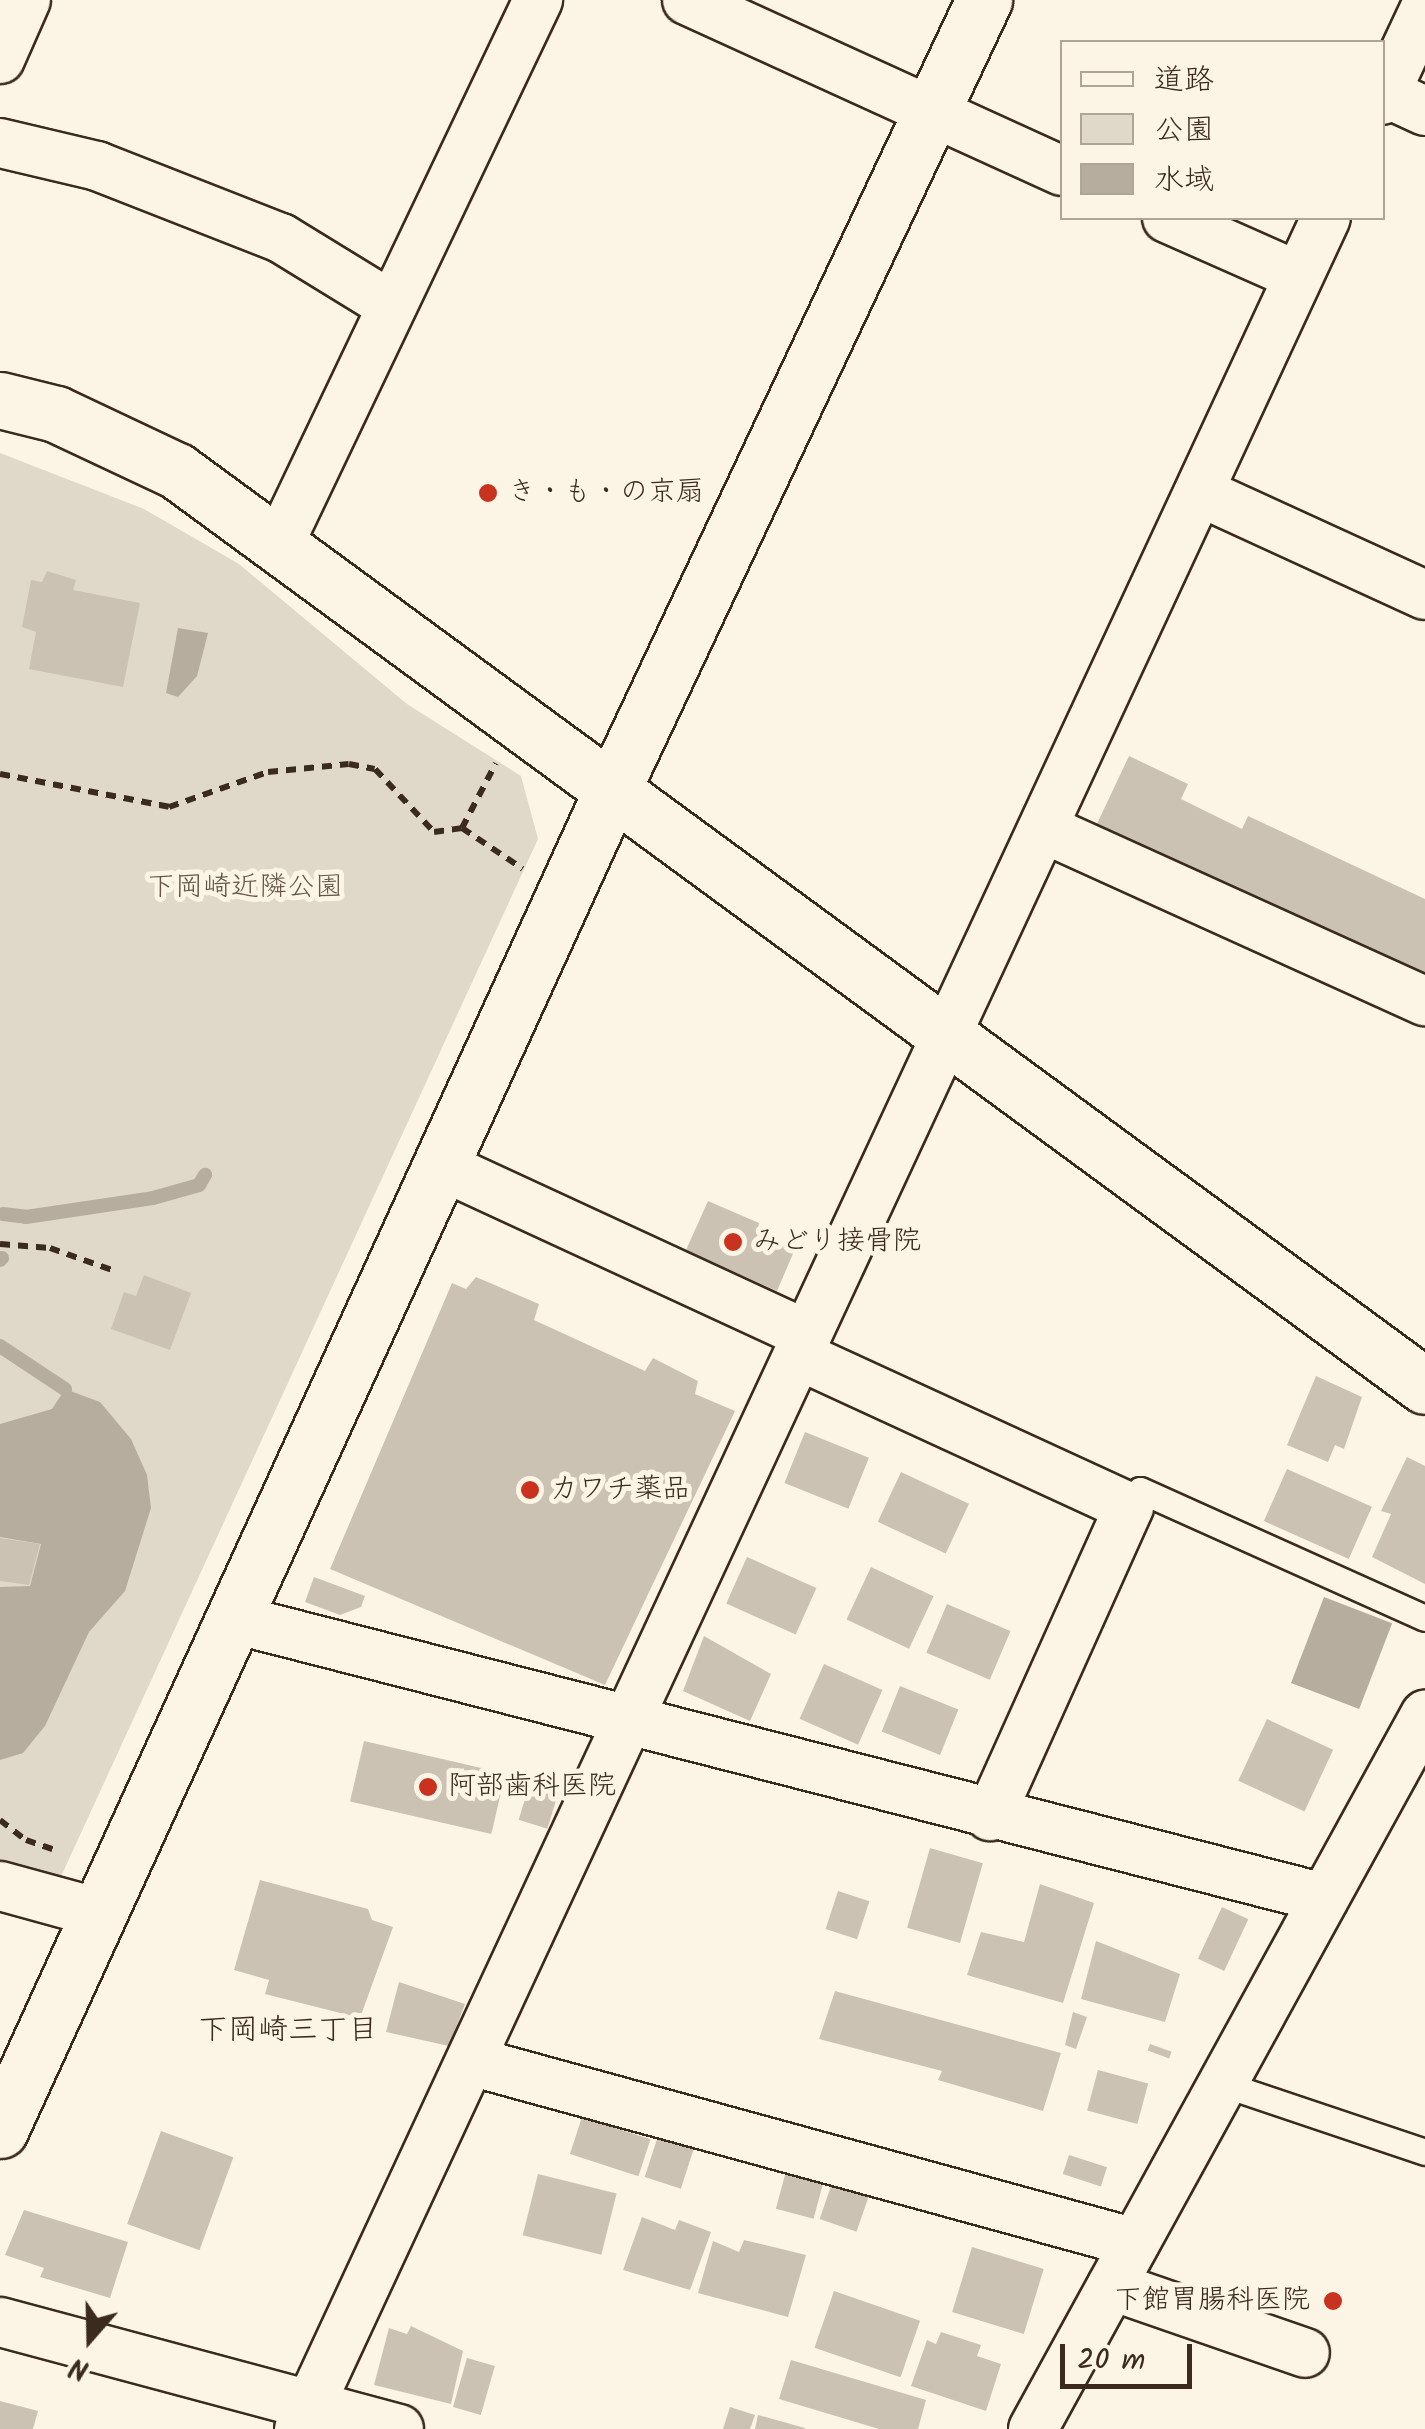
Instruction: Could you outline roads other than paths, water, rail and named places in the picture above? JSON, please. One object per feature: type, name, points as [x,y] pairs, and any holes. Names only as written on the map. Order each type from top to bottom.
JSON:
[{"type":"street","points":[[0,59],[26,0]]},
{"type":"street","points":[[279,544],[538,0]]},
{"type":"street","points":[[687,0],[1060,170]]},
{"type":"street","points":[[0,2130],[238,1620],[614,786],[984,0]]},
{"type":"street","points":[[1398,101],[1425,8]]},
{"type":"street","points":[[0,144],[97,166],[281,238],[392,306]]},
{"type":"street","points":[[1172,220],[1298,276]]},
{"type":"street","points":[[305,2417],[474,2062],[627,1720],[1045,829],[1325,220]]},
{"type":"street","points":[[0,400],[56,414],[177,471],[614,786],[945,1036],[1425,1386]]},
{"type":"street","points":[[1200,492],[1425,595]]},
{"type":"street","points":[[1045,829],[1425,1002]]},
{"type":"street","points":[[442,1166],[1129,1507],[990,1816]]},
{"type":"street","points":[[238,1620],[990,1816],[1324,1898]]},
{"type":"street","points":[[1033,2429],[1425,1715]]},
{"type":"street","points":[[0,1886],[99,1913]]},
{"type":"street","points":[[474,2062],[1135,2243]]},
{"type":"street","points":[[1112,2286],[1306,2353]]},
{"type":"street","points":[[0,2322],[305,2417],[399,2429]]},
{"type":"lane","points":[[1129,1507],[1140,1490],[1425,1618]]},
{"type":"lane","points":[[1222,2084],[1425,2152]]},
{"type":"water","points":[[178,628],[208,633],[197,676],[178,697],[166,693]]},
{"type":"water","points":[[65,1389],[100,1402],[131,1439],[147,1475],[151,1508],[125,1591],[89,1632],[45,1726],[23,1753],[0,1760],[0,1587],[30,1586],[41,1544],[0,1537],[0,1424],[52,1409]]},
{"type":"water","points":[[1324,1597],[1392,1623],[1359,1709],[1291,1683]]},
{"type":"waterway","points":[[3,1214],[26,1217],[153,1198],[199,1185],[205,1175]]},
{"type":"waterway","points":[[0,1346],[65,1389]]},
{"type":"place","name":"き・も・の京扇","points":[[488,493]]},
{"type":"place","name":"みどり接骨院","points":[[733,1242]]},
{"type":"place","name":"カワチ薬品","points":[[530,1490]]},
{"type":"place","name":"阿部歯科医院","points":[[428,1787]]},
{"type":"place","name":"下館胃腸科医院","points":[[1333,2301]]},
{"type":"district","name":"下岡崎三丁目","points":[[288,2031]]},
{"type":"park label","name":"下岡崎近隣公園","points":[[245,888]]}]
